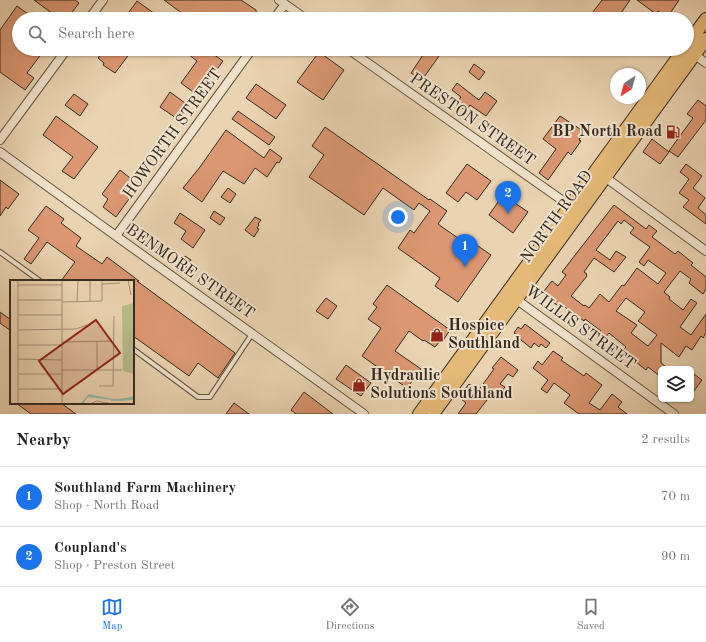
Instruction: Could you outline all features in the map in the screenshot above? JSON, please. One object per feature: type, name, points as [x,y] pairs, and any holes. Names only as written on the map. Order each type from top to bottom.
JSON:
[{"type":"main road","points":[[694,35],[706,19]]},
{"type":"main road","name":"NORTH ROAD","points":[[694,47],[706,39]]},
{"type":"main road","name":"NORTH ROAD","points":[[419,414],[512,296],[684,56]]},
{"type":"main road","name":"NORTH ROAD","points":[[433,414],[512,296]]},
{"type":"street","points":[[94,12],[103,0]]},
{"type":"street","points":[[277,12],[282,2],[296,12]]},
{"type":"street","points":[[694,55],[706,63]]},
{"type":"street","points":[[0,140],[62,56]]},
{"type":"street","name":"HOWORTH STREET","points":[[116,236],[247,56]]},
{"type":"street","name":"PRESTON STREET","points":[[358,56],[575,210]]},
{"type":"street","name":"BENMORE STREET","points":[[0,152],[364,414]]},
{"type":"street","points":[[601,174],[706,251]]},
{"type":"street","name":"WILLIS STREET","points":[[512,296],[674,414]]},
{"type":"lane","points":[[0,252],[39,280]]},
{"type":"lane","points":[[134,350],[198,397],[210,397],[253,334]]},
{"type":"building","points":[[34,0],[75,0],[79,3],[72,12],[50,12]]},
{"type":"building","points":[[164,0],[241,0],[256,10],[256,12],[180,12]]},
{"type":"building","points":[[602,0],[630,0],[622,12],[593,12]]},
{"type":"building","points":[[637,0],[679,0],[671,12],[653,12]]},
{"type":"building","points":[[137,1],[152,12],[129,12]]},
{"type":"building","points":[[17,6],[25,12],[13,12]]},
{"type":"building","points":[[12,13],[12,56],[40,56],[27,73],[34,78],[25,90],[0,72],[0,30]]},
{"type":"building","points":[[100,56],[128,56],[115,73],[103,65],[104,63],[98,58]]},
{"type":"building","points":[[191,56],[216,56],[223,61],[207,83],[208,84],[200,97],[181,83],[197,61]]},
{"type":"building","points":[[316,56],[325,56],[344,70],[323,100],[297,82]]},
{"type":"building","points":[[422,56],[439,56],[422,80],[411,73]]},
{"type":"building","points":[[474,64],[485,72],[479,80],[469,72]]},
{"type":"building","points":[[457,83],[479,100],[485,92],[497,101],[486,116],[470,105],[466,111],[456,104],[461,97],[452,90]]},
{"type":"building","points":[[256,84],[286,105],[276,119],[246,98]]},
{"type":"building","points":[[170,92],[189,106],[179,120],[160,107]]},
{"type":"building","points":[[74,94],[88,104],[80,116],[65,105]]},
{"type":"building","points":[[698,100],[706,106],[706,120],[678,157],[669,151],[693,118],[687,114]]},
{"type":"building","points":[[238,111],[275,137],[269,145],[232,119]]},
{"type":"building","points":[[56,116],[98,147],[74,179],[62,171],[73,157],[43,135]]},
{"type":"building","points":[[560,116],[580,129],[581,136],[579,140],[581,141],[571,155],[568,152],[548,180],[539,173],[556,149],[543,139]]},
{"type":"building","points":[[325,127],[447,211],[438,224],[465,243],[468,239],[491,255],[458,302],[435,286],[440,278],[398,248],[410,230],[414,233],[430,211],[419,203],[414,210],[383,188],[364,215],[309,177],[324,155],[312,146]]},
{"type":"building","points":[[226,130],[264,158],[270,149],[282,158],[279,163],[277,162],[267,177],[255,168],[244,184],[223,171],[202,202],[183,188]]},
{"type":"building","points":[[652,139],[669,152],[660,164],[643,152]]},
{"type":"building","points":[[467,164],[491,181],[477,200],[466,192],[458,202],[446,193]]},
{"type":"building","points":[[686,164],[702,176],[693,188],[705,198],[698,208],[706,215],[706,224],[683,207],[689,200],[679,193],[689,179],[680,172]]},
{"type":"building","points":[[120,170],[139,185],[116,217],[103,207],[108,199],[102,194]]},
{"type":"building","points":[[0,180],[19,194],[8,209],[6,207],[0,216]]},
{"type":"building","points":[[228,188],[236,194],[230,203],[221,197]]},
{"type":"building","points":[[503,195],[528,212],[513,233],[489,215]]},
{"type":"building","points":[[614,205],[646,229],[649,225],[657,231],[652,237],[675,254],[678,251],[693,263],[691,265],[706,277],[706,289],[703,294],[689,283],[691,279],[680,271],[664,292],[670,297],[669,299],[683,310],[691,299],[697,303],[680,327],[691,335],[706,314],[706,333],[703,338],[701,336],[692,350],[686,346],[679,357],[661,343],[661,363],[665,366],[658,366],[658,375],[648,367],[646,370],[636,362],[638,360],[624,349],[626,347],[609,333],[605,338],[599,333],[601,331],[585,319],[584,321],[559,303],[557,305],[549,299],[551,296],[544,291],[552,281],[558,286],[566,275],[562,272]],"holes":[[[624,220],[634,228],[630,233],[650,247],[639,262],[644,266],[648,260],[666,273],[658,284],[637,268],[624,286],[622,285],[609,302],[600,294],[589,308],[571,296],[587,276],[584,272],[594,258],[614,272],[626,257],[616,251],[610,260],[596,250],[618,221],[621,224]],[[626,298],[645,312],[638,321],[657,335],[648,346],[631,333],[637,325],[616,311]]]},
{"type":"building","points":[[46,206],[64,219],[61,223],[81,238],[76,246],[102,264],[107,257],[235,353],[218,378],[198,363],[189,376],[134,337],[134,280],[62,280],[75,262],[47,242],[31,264],[24,259],[39,238],[28,230]]},
{"type":"building","points":[[214,211],[225,218],[220,225],[210,218]]},
{"type":"building","points":[[180,213],[205,230],[193,248],[181,239],[186,231],[174,223]]},
{"type":"building","points":[[255,217],[261,220],[257,228],[259,229],[254,237],[245,230]]},
{"type":"building","points":[[148,234],[162,243],[155,253],[149,249],[151,245],[144,240]]},
{"type":"building","points":[[185,256],[191,260],[182,273],[176,269]]},
{"type":"building","points":[[387,285],[450,330],[442,342],[440,341],[435,347],[409,331],[395,351],[421,369],[407,388],[362,356],[381,328],[368,319],[377,307],[373,304]]},
{"type":"building","points":[[326,298],[337,306],[328,319],[316,311]]},
{"type":"building","points":[[0,312],[10,319],[10,330],[0,323]]},
{"type":"building","points":[[525,324],[550,343],[546,348],[541,344],[539,347],[534,343],[531,348],[514,333],[518,327],[521,329]]},
{"type":"building","points":[[553,351],[563,358],[561,360],[584,376],[586,373],[602,385],[589,403],[600,410],[612,394],[622,402],[618,407],[627,414],[579,414],[564,403],[570,395],[554,383],[547,393],[541,389],[548,380],[533,368],[538,361],[542,365]]},
{"type":"building","points":[[501,357],[518,370],[513,377],[508,374],[500,384],[505,387],[501,392],[498,390],[493,396],[491,395],[476,414],[458,414],[466,403],[459,397],[469,384],[478,391],[494,369],[492,368]]},
{"type":"building","points":[[346,365],[371,383],[361,396],[336,379]]},
{"type":"building","points":[[694,374],[702,380],[694,391]]},
{"type":"building","points":[[304,392],[333,414],[296,414],[291,410]]},
{"type":"building","points":[[234,403],[249,414],[226,414]]},
{"type":"building","points":[[17,404],[62,404],[76,414],[31,414]]},
{"type":"place","name":"BP North Road","points":[[673,132]]},
{"type":"place","name":"Coupland's","points":[[508,214]]},
{"type":"place","name":"Southland Farm Machinery","points":[[465,267]]},
{"type":"place","name":"Hospice Southland","points":[[437,335]]},
{"type":"place","name":"Hydraulic Solutions Southland","points":[[359,385]]}]
